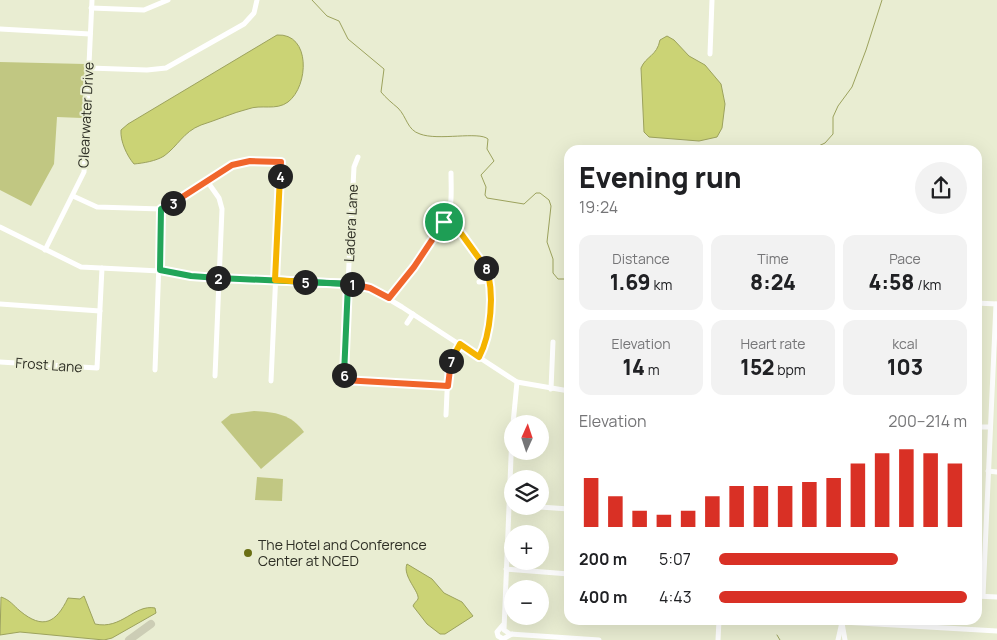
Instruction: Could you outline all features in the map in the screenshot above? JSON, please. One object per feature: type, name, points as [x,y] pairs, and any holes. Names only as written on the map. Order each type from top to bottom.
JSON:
[{"type":"street","name":"Clearwater Drive","points":[[45,250],[83,177],[92,0]]},
{"type":"street","points":[[92,8],[144,10],[168,0]]},
{"type":"street","points":[[89,68],[147,70],[166,68],[244,24],[254,13],[257,0]]},
{"type":"street","points":[[710,54],[712,0]]},
{"type":"street","points":[[0,29],[90,34]]},
{"type":"street","name":"Ladera Lane","points":[[358,157],[354,167],[343,380],[448,386]]},
{"type":"street","points":[[73,196],[97,207],[161,209],[237,163],[281,162],[271,381]]},
{"type":"street","points":[[389,298],[414,267],[444,222],[450,204],[451,173]]},
{"type":"street","points":[[207,181],[219,198],[222,209],[215,376]]},
{"type":"street","points":[[155,370],[161,209]]},
{"type":"street","points":[[444,222],[452,226],[467,241],[484,264],[490,281],[489,323],[484,348],[479,357]]},
{"type":"street","points":[[0,227],[75,265],[160,270],[191,276],[219,278],[348,284],[370,288],[389,298],[517,382],[564,389]]},
{"type":"street","points":[[0,304],[100,311],[102,268]]},
{"type":"street","points":[[479,282],[490,281]]},
{"type":"street","points":[[982,303],[996,304],[995,381],[990,427],[983,596],[997,597]]},
{"type":"street","name":"Frost Lane","points":[[0,362],[97,368],[100,311]]},
{"type":"street","points":[[407,324],[413,314]]},
{"type":"street","points":[[551,388],[553,342]]},
{"type":"street","points":[[446,415],[450,362],[460,344]]},
{"type":"street","points":[[514,415],[517,382]]},
{"type":"street","points":[[982,427],[990,427]]},
{"type":"street","points":[[988,471],[997,472]]},
{"type":"street","points":[[549,508],[564,509]]},
{"type":"street","points":[[506,570],[503,624],[506,632],[599,640]]},
{"type":"street","points":[[519,570],[564,574]]},
{"type":"street","points":[[129,640],[151,624]]},
{"type":"street","points":[[503,624],[497,632],[498,636],[503,639],[512,634]]},
{"type":"street","points":[[718,640],[720,625]]},
{"type":"street","points":[[838,640],[840,625]]},
{"type":"street","points":[[842,625],[845,640]]},
{"type":"street","points":[[893,625],[997,631]]},
{"type":"shaded area","points":[[277,35],[288,37],[296,42],[301,51],[303,62],[300,84],[288,102],[279,106],[258,107],[236,112],[201,125],[185,135],[164,156],[150,162],[134,164],[124,148],[121,130]]},
{"type":"shaded area","points":[[667,36],[674,40],[689,56],[705,65],[721,84],[725,104],[722,128],[717,137],[699,141],[649,137],[644,132],[641,68],[654,53],[660,40]]},
{"type":"shaded area","points":[[0,62],[85,64],[82,118],[57,117],[54,164],[31,206],[0,190]]},
{"type":"shaded area","points":[[254,411],[282,415],[294,421],[304,432],[261,469],[221,422],[231,414]]},
{"type":"shaded area","points":[[257,477],[283,479],[282,501],[255,500]]},
{"type":"shaded area","points":[[407,564],[432,579],[444,593],[462,602],[473,616],[445,634],[440,634],[427,624],[413,606],[418,596],[407,574]]},
{"type":"shaded area","points":[[84,596],[95,624],[104,625],[120,621],[148,608],[155,608],[156,613],[112,638],[104,640],[20,632],[0,635],[1,597],[9,601],[28,617],[42,622],[54,618],[68,598],[80,599]]},
{"type":"waterway","points":[[312,0],[327,16],[339,21],[348,39],[384,69],[381,92],[398,108],[412,130],[428,136],[476,136],[488,139],[487,149],[494,161],[481,175],[486,187],[485,195],[487,198],[524,204],[536,193],[540,193],[549,200],[551,206],[547,242],[553,259],[553,273],[558,279],[564,279]]},
{"type":"waterway","points":[[821,145],[833,134],[833,117],[838,106],[852,87],[882,0]]},
{"type":"waterway","points":[[777,635],[780,640]]},
{"type":"place","name":"The Hotel and Conference Center at NCED","points":[[248,553]]},
{"type":"route","points":[[444,222],[414,267],[389,298],[358,284],[348,284],[185,276],[160,270],[161,209],[172,204],[232,165],[250,161],[281,162],[275,280],[348,284],[343,380],[448,386],[450,362],[460,344],[479,357],[484,348],[489,323],[490,281],[484,264],[460,232],[444,222]]}]
